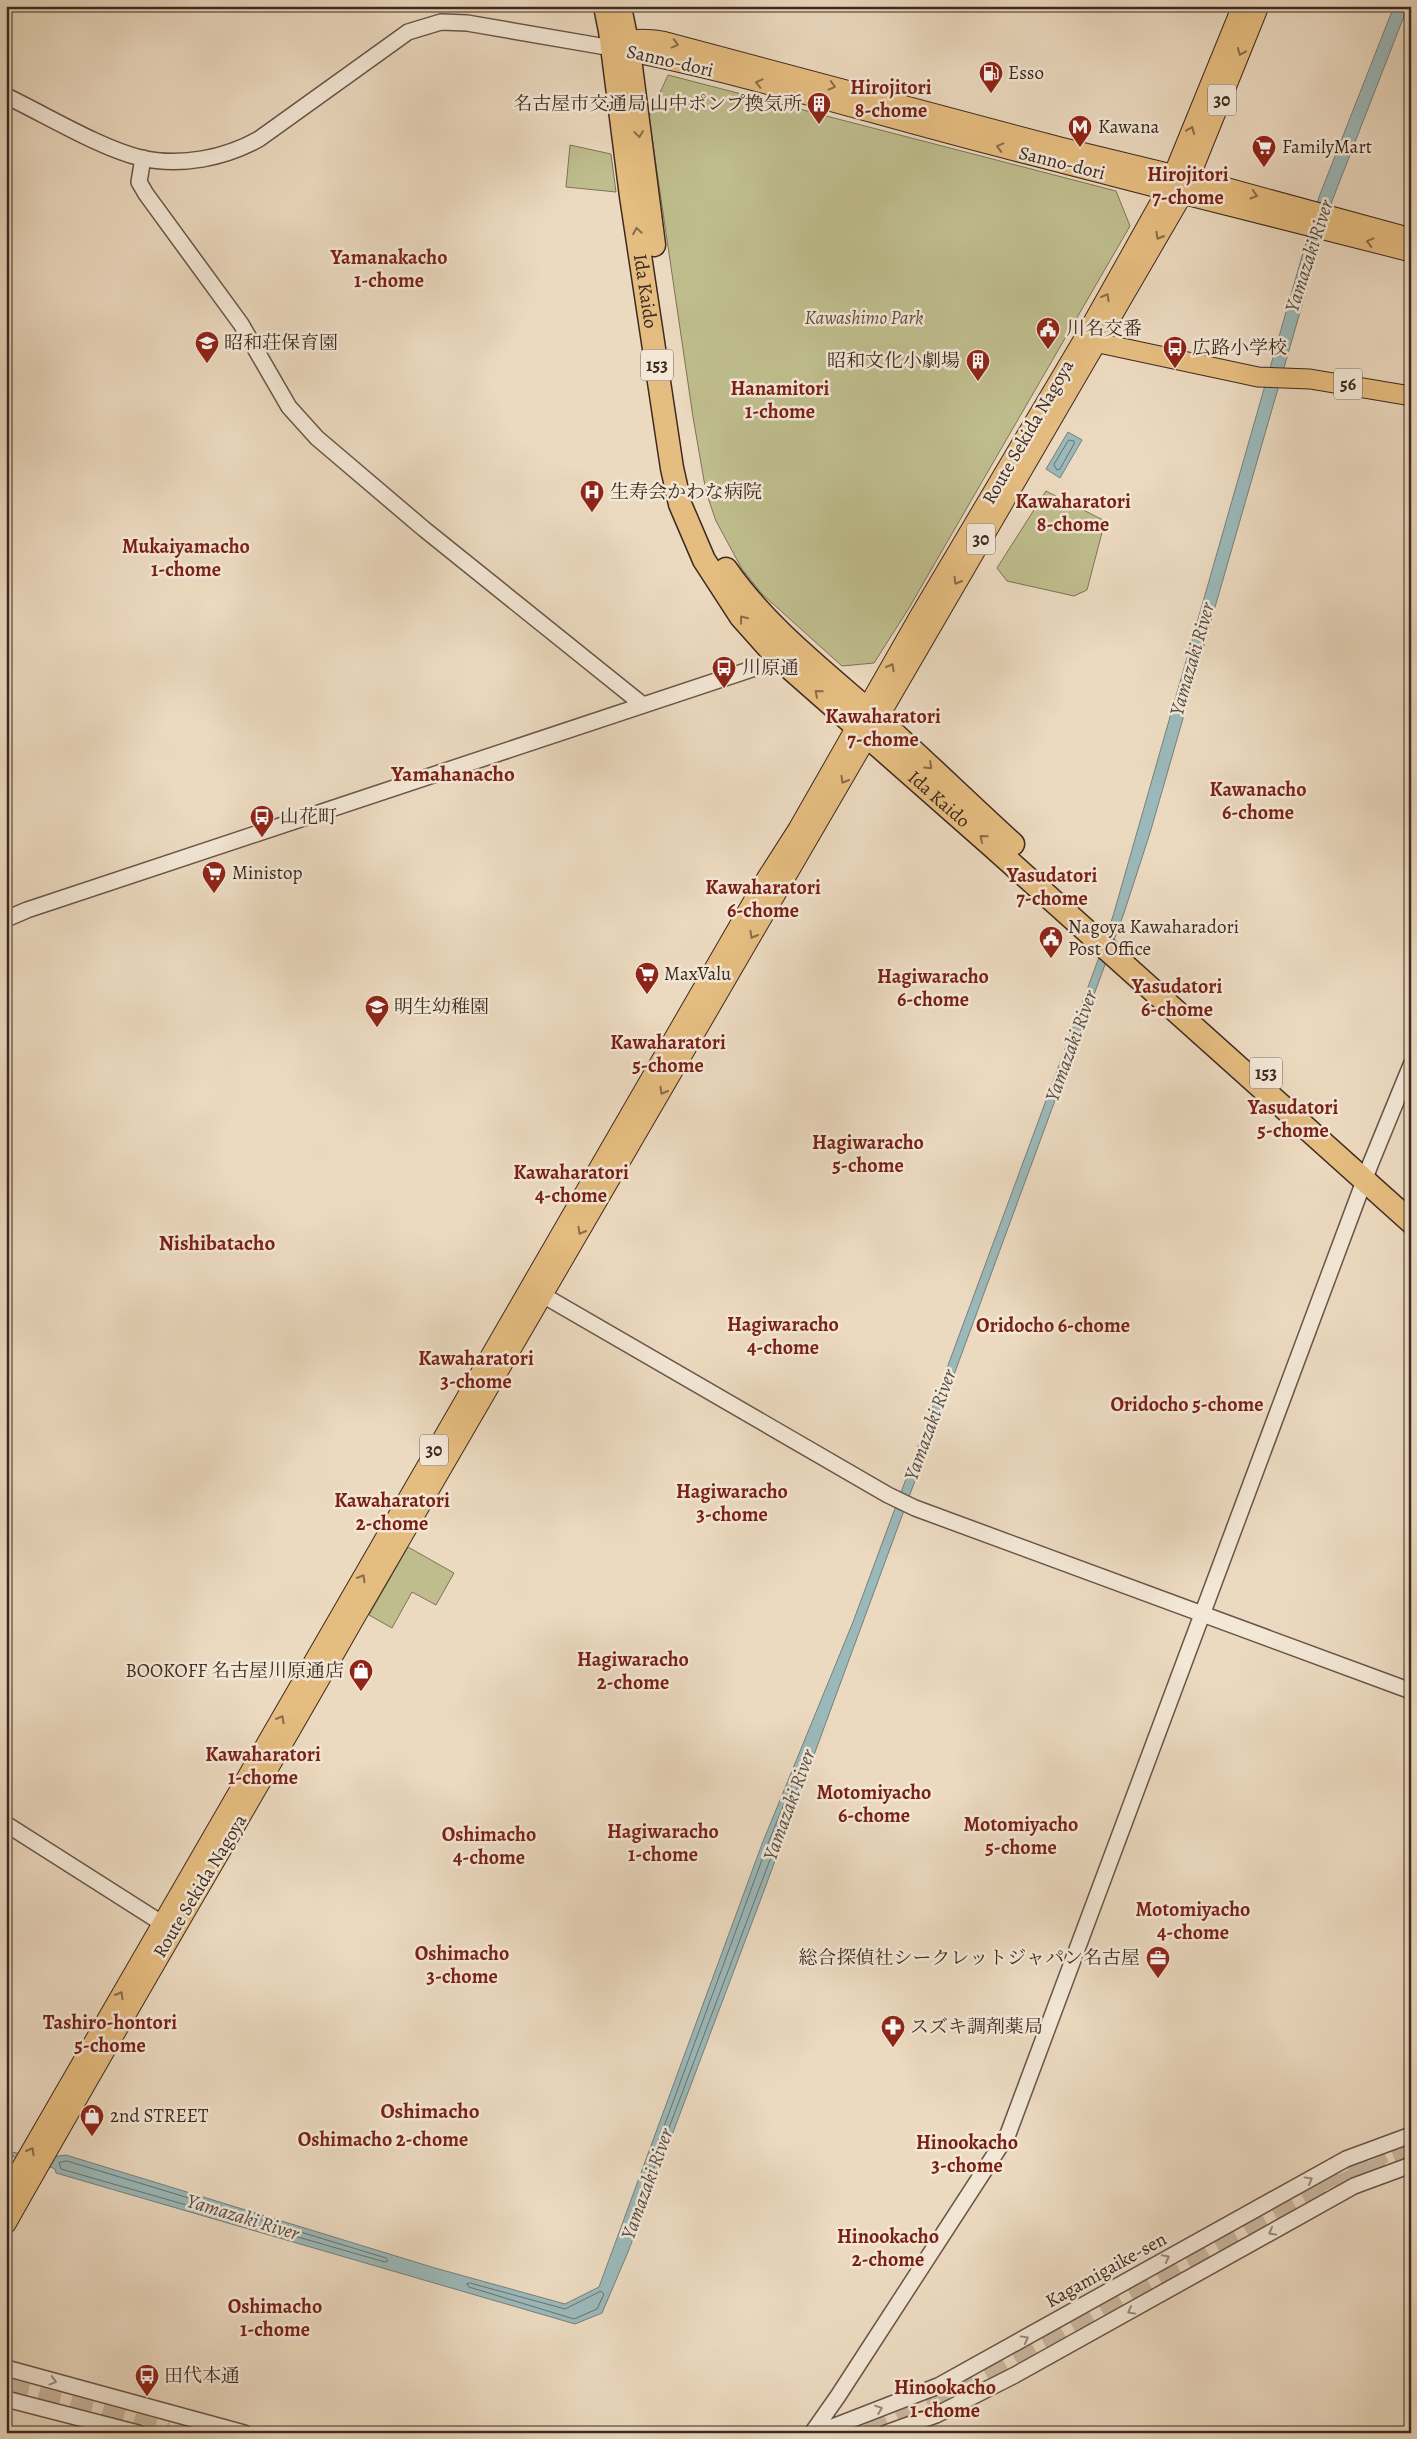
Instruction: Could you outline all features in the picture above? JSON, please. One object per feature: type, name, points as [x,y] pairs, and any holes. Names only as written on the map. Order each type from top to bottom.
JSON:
[{"type":"highway","name":"Ida Kaido","points":[[605,6],[623,47]]},
{"type":"highway","name":"Ida Kaido","points":[[619,6],[623,47],[673,380],[692,492],[709,538],[723,565],[782,648],[1367,1173],[1411,1222]]},
{"type":"highway","name":"Ida Kaido","points":[[1367,1173],[1411,1201]]},
{"type":"main road","name":"Route Sekida Nagoya","points":[[1178,184],[1242,6]]},
{"type":"main road","name":"Route Sekida Nagoya","points":[[6,2194],[167,1927],[249,1804],[537,1291],[867,723],[920,615],[1090,341],[1178,184],[1259,6]]},
{"type":"main road","name":"Sanno-dori","points":[[623,47],[644,38],[662,41],[1051,145],[1178,184],[1331,224],[1411,252]]},
{"type":"main road","name":"Sanno-dori","points":[[1331,224],[1411,238]]},
{"type":"main road","name":"56","points":[[1090,341],[1261,378],[1310,379],[1411,396]]},
{"type":"main road","name":"Route Sekida Nagoya","points":[[6,2224],[167,1927]]},
{"type":"street","points":[[6,96],[94,139],[143,158],[183,161],[202,160],[242,149],[267,134],[399,37],[431,24],[467,23],[623,47]]},
{"type":"street","points":[[143,158],[139,182],[146,194],[241,324],[289,407],[307,428],[424,529],[643,705]]},
{"type":"street","points":[[6,919],[27,910],[767,664],[782,648]]},
{"type":"street","points":[[812,2433],[1008,2134],[1168,1702],[1204,1614],[1367,1173],[1411,1065]]},
{"type":"street","points":[[537,1291],[888,1495],[915,1508],[1411,1691]]},
{"type":"street","points":[[6,1824],[167,1927]]},
{"type":"street","name":"Kagamigaike-sen","points":[[817,2433],[938,2386],[1346,2159],[1411,2135]]},
{"type":"street","points":[[886,2433],[936,2415],[1015,2375],[1354,2186],[1411,2165]]},
{"type":"street","points":[[6,2368],[244,2433]]},
{"type":"street","points":[[6,2399],[138,2433]]},
{"type":"green space","name":"Kawashimo Park","points":[[668,75],[1116,191],[1130,226],[909,608],[874,663],[842,666],[762,594],[742,569],[716,521],[706,492],[693,417],[649,117]]},
{"type":"green space","points":[[570,145],[611,154],[616,192],[566,187]]},
{"type":"green space","points":[[1046,491],[1105,521],[1087,590],[1074,596],[1007,581],[997,568]]},
{"type":"green space","points":[[408,1547],[454,1573],[436,1605],[412,1592],[392,1628],[369,1615]]},
{"type":"water","name":"Yamazaki River","points":[[1394,6],[1408,6],[1332,201],[1150,833],[1124,913],[765,1888],[628,2252],[602,2313],[575,2324],[56,2173],[55,2169],[41,2163],[6,2155],[6,2151],[44,2158],[66,2155],[435,2268],[565,2304],[599,2287],[762,1844],[853,1622],[1098,960],[1113,916],[1319,197]]},
{"type":"water","points":[[1068,432],[1082,440],[1060,478],[1046,469]]},
{"type":"tunnel","points":[[1317,2182],[1384,2152]]},
{"type":"tunnel","points":[[868,2433],[966,2391],[1332,2189],[1411,2155]]},
{"type":"tunnel","points":[[6,2389],[167,2433]]},
{"type":"place","name":"Esso","points":[[991,94]]},
{"type":"place","name":"名古屋市交通局 山中ポンプ換気所","points":[[819,125]]},
{"type":"place","name":"Kawana","points":[[1080,148]]},
{"type":"place","name":"FamilyMart","points":[[1264,168]]},
{"type":"place","name":"川名交番","points":[[1048,350]]},
{"type":"place","name":"昭和荘保育園","points":[[207,364]]},
{"type":"place","name":"広路小学校","points":[[1175,369]]},
{"type":"place","name":"昭和文化小劇場","points":[[978,382]]},
{"type":"place","name":"生寿会かわな病院","points":[[592,513]]},
{"type":"place","name":"川原通","points":[[724,689]]},
{"type":"place","name":"山花町","points":[[262,838]]},
{"type":"place","name":"Ministop","points":[[214,894]]},
{"type":"place","name":"Nagoya Kawaharadori Post Office","points":[[1051,959]]},
{"type":"place","name":"MaxValu","points":[[647,995]]},
{"type":"place","name":"明生幼稚園","points":[[377,1028]]},
{"type":"place","name":"BOOKOFF 名古屋川原通店","points":[[361,1692]]},
{"type":"place","name":"総合探偵社シークレットジャパン名古屋","points":[[1158,1979]]},
{"type":"place","name":"スズキ調剤薬局","points":[[893,2048]]},
{"type":"place","name":"2nd STREET","points":[[92,2137]]},
{"type":"place","name":"田代本通","points":[[147,2397]]},
{"type":"district","name":"Hirojitori 8-chome","points":[[891,98]]},
{"type":"district","name":"Hirojitori 7-chome","points":[[1188,186]]},
{"type":"district","name":"Yamanakacho 1-chome","points":[[389,268]]},
{"type":"district","name":"Hanamitori 1-chome","points":[[780,400]]},
{"type":"district","name":"Kawaharatori 8-chome","points":[[1073,512]]},
{"type":"district","name":"Mukaiyamacho 1-chome","points":[[186,558]]},
{"type":"district","name":"Kawaharatori 7-chome","points":[[883,728]]},
{"type":"district","name":"Yamahanacho","points":[[453,774]]},
{"type":"district","name":"Kawanacho 6-chome","points":[[1258,800]]},
{"type":"district","name":"Yasudatori 7-chome","points":[[1052,886]]},
{"type":"district","name":"Kawaharatori 6-chome","points":[[763,898]]},
{"type":"district","name":"Hagiwaracho 6-chome","points":[[933,988]]},
{"type":"district","name":"Yasudatori 6-chome","points":[[1177,998]]},
{"type":"district","name":"Kawaharatori 5-chome","points":[[668,1054]]},
{"type":"district","name":"Yasudatori 5-chome","points":[[1293,1118]]},
{"type":"district","name":"Hagiwaracho 5-chome","points":[[868,1154]]},
{"type":"district","name":"Kawaharatori 4-chome","points":[[571,1184]]},
{"type":"district","name":"Nishibatacho","points":[[217,1243]]},
{"type":"district","name":"Oridocho 6-chome","points":[[1053,1325]]},
{"type":"district","name":"Hagiwaracho 4-chome","points":[[783,1336]]},
{"type":"district","name":"Kawaharatori 3-chome","points":[[476,1370]]},
{"type":"district","name":"Oridocho 5-chome","points":[[1187,1404]]},
{"type":"district","name":"Hagiwaracho 3-chome","points":[[732,1502]]},
{"type":"district","name":"Kawaharatori 2-chome","points":[[392,1512]]},
{"type":"district","name":"Hagiwaracho 2-chome","points":[[633,1670]]},
{"type":"district","name":"Kawaharatori 1-chome","points":[[263,1766]]},
{"type":"district","name":"Motomiyacho 6-chome","points":[[874,1804]]},
{"type":"district","name":"Motomiyacho 5-chome","points":[[1021,1836]]},
{"type":"district","name":"Hagiwaracho 1-chome","points":[[663,1842]]},
{"type":"district","name":"Oshimacho 4-chome","points":[[489,1846]]},
{"type":"district","name":"Motomiyacho 4-chome","points":[[1193,1920]]},
{"type":"district","name":"Oshimacho 3-chome","points":[[462,1964]]},
{"type":"district","name":"Tashiro-hontori 5-chome","points":[[110,2034]]},
{"type":"district","name":"Oshimacho","points":[[430,2111]]},
{"type":"district","name":"Oshimacho 2-chome","points":[[383,2139]]},
{"type":"district","name":"Hinookacho 3-chome","points":[[967,2154]]},
{"type":"district","name":"Hinookacho 2-chome","points":[[888,2248]]},
{"type":"district","name":"Oshimacho 1-chome","points":[[275,2318]]},
{"type":"district","name":"Hinookacho 1-chome","points":[[945,2398]]}]
